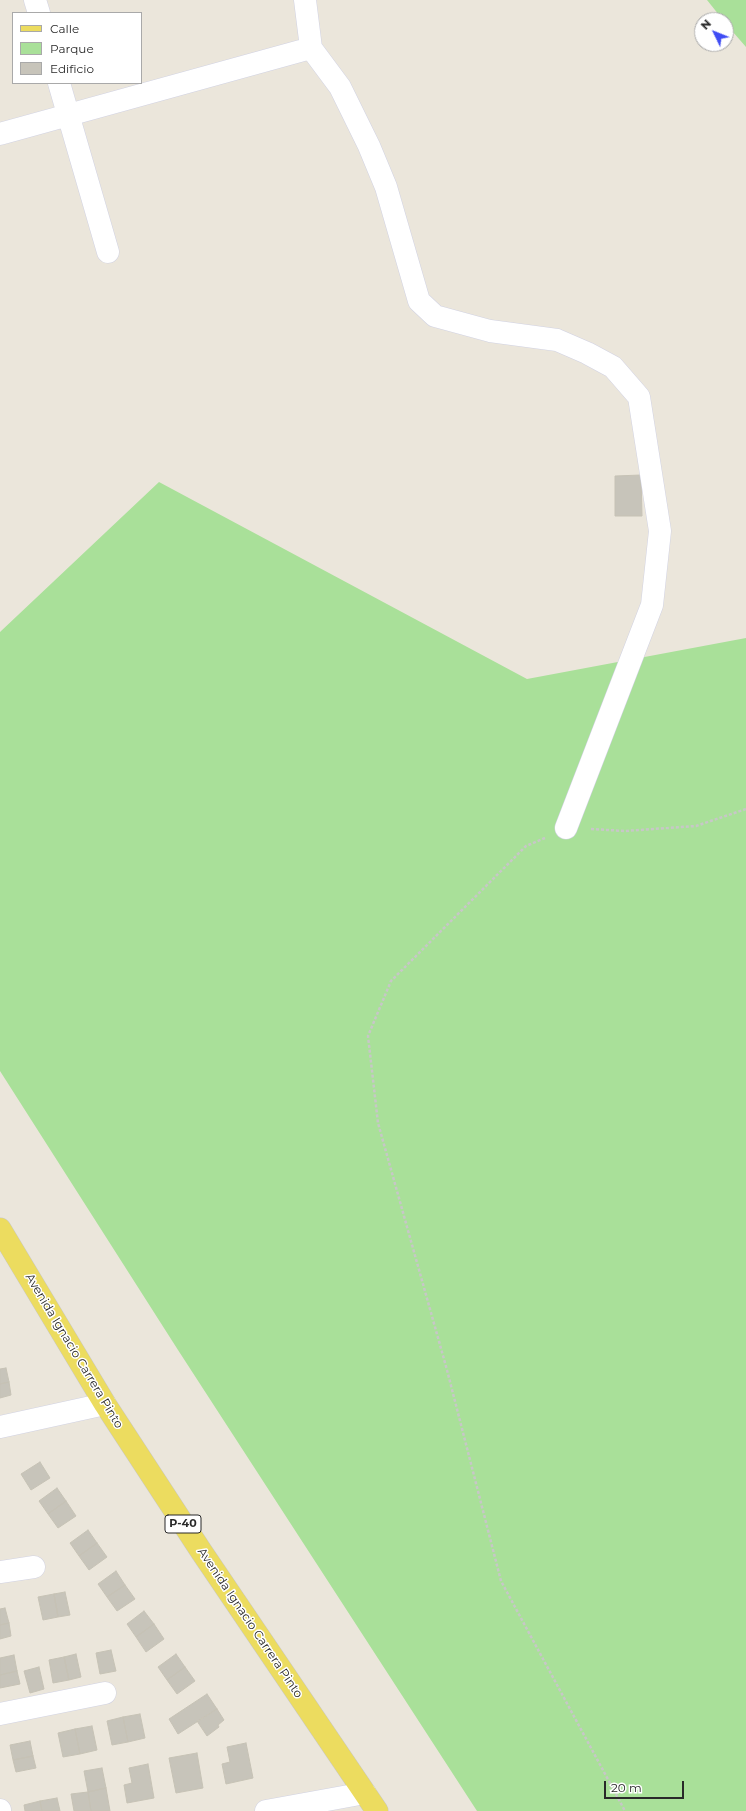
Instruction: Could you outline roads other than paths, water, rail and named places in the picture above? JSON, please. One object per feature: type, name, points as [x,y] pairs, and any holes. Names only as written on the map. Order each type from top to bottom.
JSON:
[{"type":"main road","name":"Avenida Ignacio Carrera Pinto","points":[[0,1229],[105,1404],[201,1552],[377,1811]]},
{"type":"street","points":[[35,0],[39,12]]},
{"type":"street","points":[[306,0],[311,48],[340,86],[369,146],[386,188],[419,301],[435,316],[490,330],[557,340],[587,353],[613,367],[639,397],[660,531],[652,604],[566,828]]},
{"type":"street","points":[[0,134],[311,48]]},
{"type":"street","points":[[59,84],[108,252]]},
{"type":"street","points":[[0,1427],[105,1404]]},
{"type":"street","points":[[0,1572],[34,1567]]},
{"type":"street","points":[[0,1714],[105,1693]]},
{"type":"street","points":[[266,1811],[365,1793]]}]
